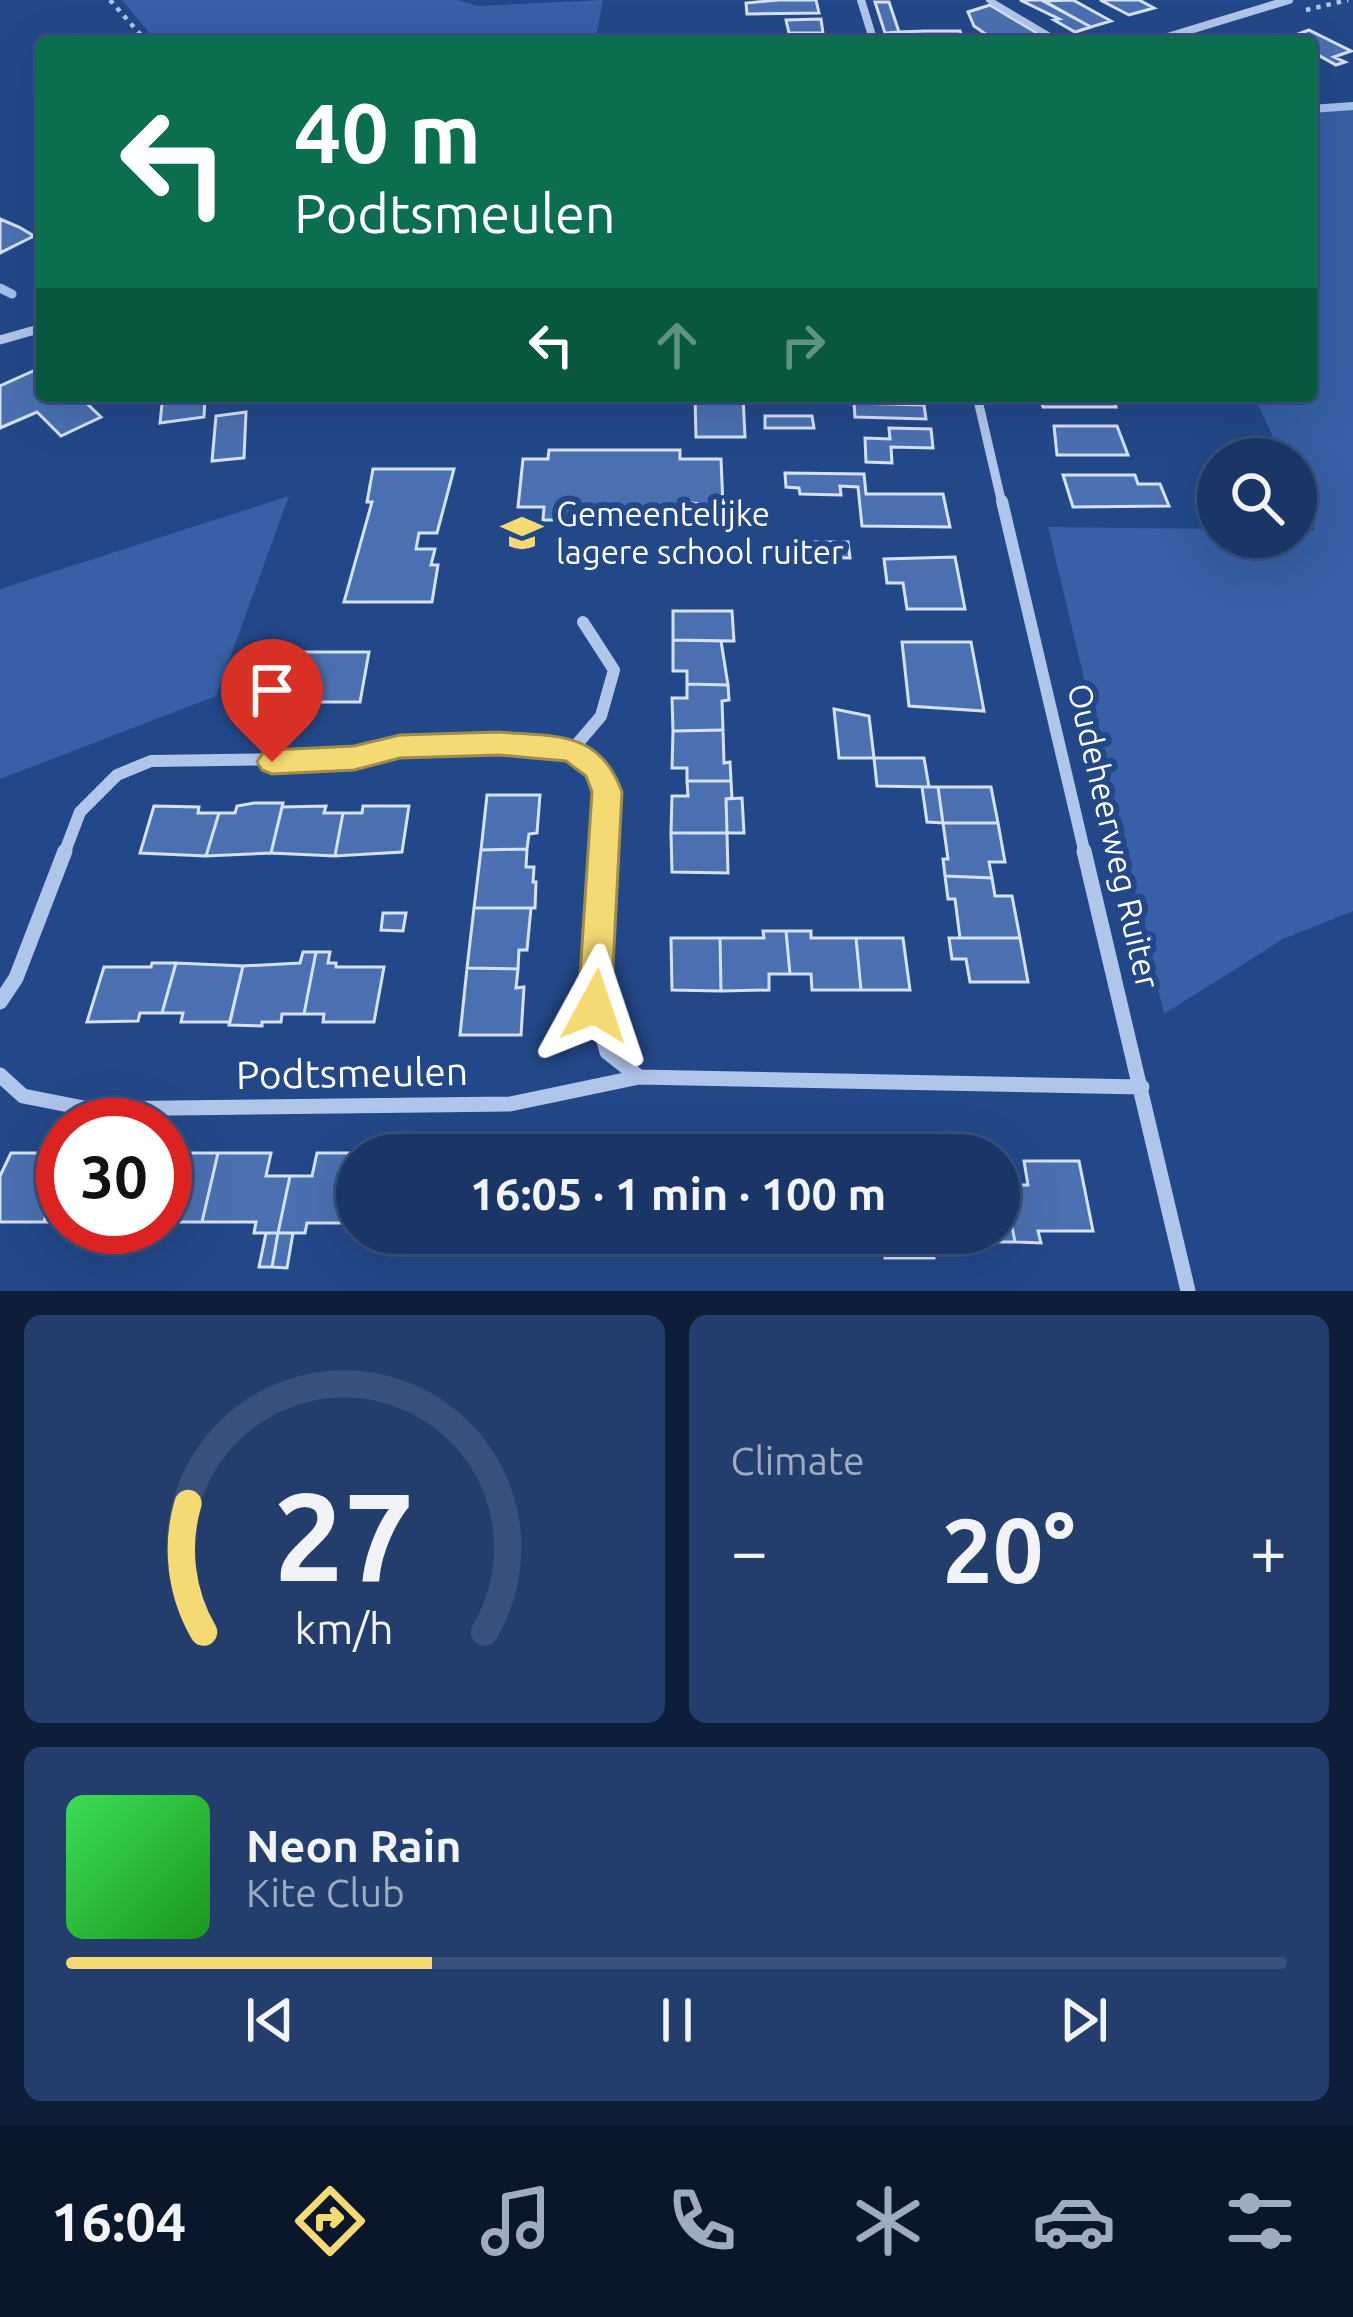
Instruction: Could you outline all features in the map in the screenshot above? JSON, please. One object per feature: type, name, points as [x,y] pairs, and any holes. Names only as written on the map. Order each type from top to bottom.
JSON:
[{"type":"street","points":[[861,0],[872,36]]},
{"type":"street","points":[[1171,36],[1289,0]]},
{"type":"street","points":[[0,345],[36,329]]},
{"type":"street","name":"Oudeheerweg Ruiter","points":[[978,402],[1188,1291]]},
{"type":"street","points":[[572,750],[601,716],[614,670],[583,622]]},
{"type":"street","points":[[0,1002],[16,978],[80,812],[117,775],[151,761],[354,758],[400,746],[499,743],[572,750],[599,769],[607,792],[595,1006],[607,1052],[639,1077]]},
{"type":"street","name":"Podtsmeulen","points":[[0,1075],[23,1096],[89,1109],[510,1104],[639,1077],[1142,1088]]},
{"type":"lane","points":[[989,0],[1050,36]]},
{"type":"path","points":[[110,0],[142,36]]},
{"type":"shaded area","points":[[122,0],[458,0],[477,6],[603,0],[596,36],[152,36]]},
{"type":"shaded area","points":[[1353,104],[1353,911],[1283,939],[1164,1014],[1048,527],[1197,529],[1197,558],[1317,558],[1317,438],[1273,438],[1257,402],[1317,402],[1317,108]]},
{"type":"shaded area","points":[[289,496],[216,696],[0,779],[0,589]]},
{"type":"building","points":[[816,0],[819,13],[747,14],[746,3]]},
{"type":"building","points":[[1020,0],[1042,0],[1091,27],[1075,32]]},
{"type":"building","points":[[1073,0],[1111,21],[1091,27],[1043,1]]},
{"type":"building","points":[[1100,0],[1139,0],[1154,8],[1129,15]]},
{"type":"building","points":[[875,2],[889,2],[899,32],[885,33]]},
{"type":"building","points":[[990,5],[1037,33],[988,36],[974,26],[968,12]]},
{"type":"building","points":[[821,19],[823,33],[789,33],[786,20]]},
{"type":"building","points":[[1309,30],[1351,51],[1334,57],[1345,62],[1336,65],[1317,54],[1317,36],[1293,36]]},
{"type":"building","points":[[960,31],[962,36],[900,36],[899,32]]},
{"type":"building","points":[[0,219],[19,227],[34,236],[0,253]]},
{"type":"building","points":[[36,370],[36,402],[85,402],[101,417],[61,436],[37,412],[0,428],[0,386]]},
{"type":"building","points":[[205,402],[204,417],[160,423],[162,404]]},
{"type":"building","points":[[695,402],[743,402],[745,437],[696,437]]},
{"type":"building","points":[[1042,402],[1115,402],[1116,407],[1043,407]]},
{"type":"building","points":[[854,403],[924,405],[926,419],[855,417]]},
{"type":"building","points":[[246,412],[244,458],[212,461],[216,416]]},
{"type":"building","points":[[765,416],[812,416],[814,428],[765,428]]},
{"type":"building","points":[[1054,426],[1117,426],[1128,455],[1057,455]]},
{"type":"building","points":[[889,428],[931,429],[933,448],[891,447],[892,463],[866,462],[865,438],[890,439]]},
{"type":"building","points":[[549,450],[680,450],[680,459],[721,459],[723,506],[680,502],[680,520],[653,520],[654,509],[640,509],[639,520],[543,520],[544,507],[518,507],[523,459],[548,459]]},
{"type":"building","points":[[373,469],[454,469],[437,533],[419,533],[416,549],[435,549],[431,565],[438,565],[432,602],[344,602],[372,502],[367,502]]},
{"type":"building","points":[[785,473],[864,474],[866,494],[943,494],[950,527],[862,526],[858,487],[840,486],[841,495],[800,494],[799,488],[786,487]]},
{"type":"building","points":[[1063,475],[1135,475],[1138,484],[1160,484],[1169,506],[1073,507]]},
{"type":"building","points":[[804,542],[848,542],[850,558],[805,557]]},
{"type":"building","points":[[955,557],[965,609],[907,609],[903,583],[887,583],[884,559]]},
{"type":"building","points":[[673,611],[732,611],[734,641],[673,640]]},
{"type":"building","points":[[673,640],[721,641],[728,685],[687,684],[687,671],[673,671]]},
{"type":"building","points":[[902,642],[971,642],[984,711],[909,706]]},
{"type":"building","points":[[254,652],[369,652],[360,702],[240,702]]},
{"type":"building","points":[[687,684],[728,685],[729,700],[722,701],[723,730],[673,731],[672,698],[687,698]]},
{"type":"building","points":[[834,709],[869,716],[874,758],[839,758]]},
{"type":"building","points":[[723,730],[724,763],[730,762],[731,781],[687,781],[687,768],[672,768],[673,731]]},
{"type":"building","points":[[874,758],[924,758],[929,787],[877,786]]},
{"type":"building","points":[[687,781],[731,781],[732,798],[726,799],[727,833],[671,833],[672,796],[688,796]]},
{"type":"building","points":[[922,787],[938,787],[943,823],[927,822]]},
{"type":"building","points":[[938,787],[991,787],[998,823],[943,823]]},
{"type":"building","points":[[487,795],[540,795],[537,833],[529,834],[527,849],[481,850]]},
{"type":"building","points":[[742,798],[744,833],[727,833],[726,799]]},
{"type":"building","points":[[283,803],[271,853],[206,856],[219,813],[235,813],[237,806]]},
{"type":"building","points":[[154,806],[199,807],[198,813],[219,813],[206,856],[140,853]]},
{"type":"building","points":[[326,806],[324,813],[343,813],[335,856],[271,853],[282,807]]},
{"type":"building","points":[[363,806],[409,806],[402,852],[335,856],[343,813],[362,813]]},
{"type":"building","points":[[943,823],[998,823],[1005,862],[989,862],[992,878],[945,876],[943,859],[948,859]]},
{"type":"building","points":[[671,833],[727,833],[728,873],[672,872]]},
{"type":"building","points":[[527,849],[526,867],[534,867],[535,908],[474,908],[481,850]]},
{"type":"building","points":[[945,876],[992,878],[995,896],[1012,896],[1020,938],[960,938],[955,899],[948,899]]},
{"type":"building","points":[[474,908],[531,908],[527,950],[519,950],[518,969],[467,968]]},
{"type":"building","points":[[383,913],[406,913],[403,931],[381,930]]},
{"type":"building","points":[[763,931],[786,931],[790,974],[769,974],[769,990],[721,991],[720,938],[764,938]]},
{"type":"building","points":[[786,931],[811,931],[811,938],[856,938],[861,990],[812,990],[811,974],[790,974]]},
{"type":"building","points":[[671,938],[720,938],[721,991],[672,990]]},
{"type":"building","points":[[856,938],[903,938],[910,990],[861,990]]},
{"type":"building","points":[[949,938],[1020,938],[1028,982],[970,982],[966,959],[952,959]]},
{"type":"building","points":[[303,952],[316,952],[304,1014],[282,1014],[281,1022],[262,1022],[262,1026],[229,1025],[243,966],[300,963]]},
{"type":"building","points":[[316,952],[330,952],[328,963],[336,967],[384,967],[374,1022],[323,1022],[324,1014],[304,1014]]},
{"type":"building","points":[[152,963],[176,963],[162,1013],[140,1013],[138,1021],[87,1022],[104,967],[151,967]]},
{"type":"building","points":[[176,963],[243,966],[230,1022],[181,1022],[183,1013],[162,1013]]},
{"type":"building","points":[[467,968],[518,969],[516,988],[524,987],[521,1035],[460,1035]]},
{"type":"building","points":[[11,1153],[36,1153],[36,1222],[0,1222],[0,1176]]},
{"type":"building","points":[[192,1153],[218,1153],[202,1222],[192,1222]]},
{"type":"building","points":[[218,1153],[271,1153],[266,1176],[290,1176],[278,1233],[254,1233],[256,1222],[202,1222]]},
{"type":"building","points":[[317,1153],[336,1153],[336,1223],[307,1223],[305,1233],[278,1233],[290,1176],[312,1176]]},
{"type":"building","points":[[1024,1161],[1079,1161],[1093,1231],[1038,1231],[1041,1243],[1020,1242],[1020,1185],[1028,1185]]},
{"type":"building","points":[[266,1233],[278,1233],[272,1267],[259,1267]]},
{"type":"building","points":[[278,1233],[293,1233],[287,1268],[272,1267]]},
{"type":"building","points":[[885,1254],[934,1254],[934,1258],[885,1258]]},
{"type":"waterway","points":[[1317,109],[1353,106]]},
{"type":"waterway","points":[[0,288],[12,294]]},
{"type":"place","name":"Gemeentelijke lagere school ruiter","points":[[522,533]]},
{"type":"route","points":[[272,762],[354,758],[400,746],[499,743],[572,750],[599,769],[607,792],[595,1006]]}]
